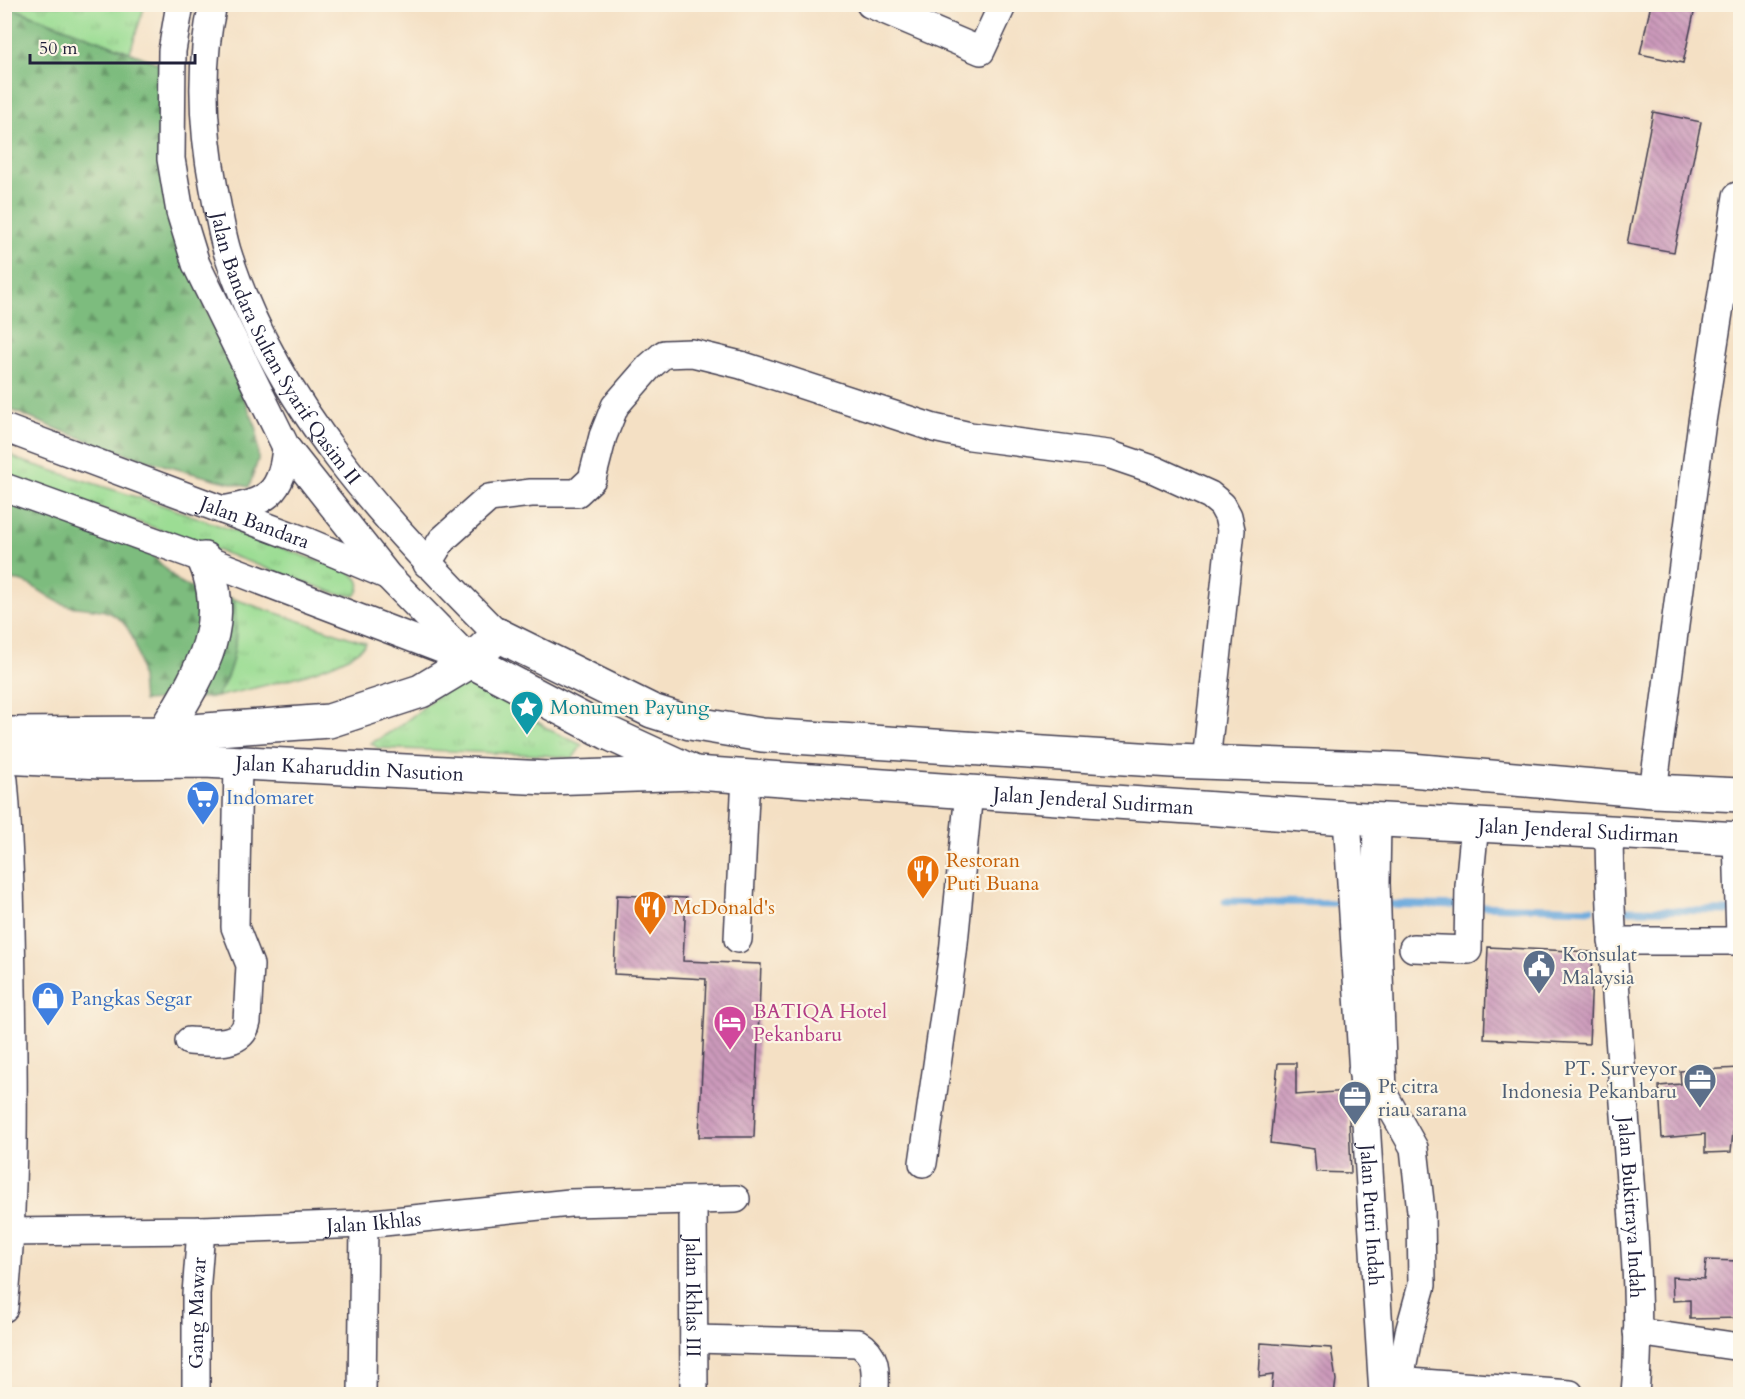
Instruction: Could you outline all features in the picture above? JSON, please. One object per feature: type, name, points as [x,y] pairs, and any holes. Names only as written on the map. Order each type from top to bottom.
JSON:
[{"type":"main road","points":[[164,733],[200,674],[210,643],[216,615],[214,581],[204,559]]},
{"type":"main road","points":[[498,635],[652,711],[720,729],[762,735],[1206,762],[1398,769],[1653,791],[1740,795]]},
{"type":"main road","name":"Jalan Kaharuddin Nasution","points":[[4,734],[164,733],[329,721],[421,690],[471,661],[498,635]]},
{"type":"main road","name":"Jalan Jenderal Sudirman","points":[[471,661],[608,733],[695,773],[1372,819],[1738,839]]},
{"type":"main road","name":"Jalan Kaharuddin Nasution","points":[[4,757],[101,762],[238,763],[547,777],[695,773]]},
{"type":"main road","points":[[1372,819],[1398,769]]},
{"type":"street","name":"Jalan Bandara Sultan Syarif Qasim II","points":[[180,4],[172,51],[171,159],[180,212],[196,264],[286,447],[388,576],[471,661]]},
{"type":"street","name":"Jalan Bandara Sultan Syarif Qasim II","points":[[213,4],[204,54],[203,98],[207,154],[227,250],[264,345],[310,420],[385,519],[498,635]]},
{"type":"street","points":[[870,4],[981,51],[1003,4]]},
{"type":"street","points":[[1653,791],[1702,422],[1737,195]]},
{"type":"street","points":[[427,564],[442,540],[489,498],[531,493],[577,493],[592,479],[603,436],[615,406],[649,367],[664,354],[692,353],[741,366],[934,428],[970,436],[1084,450],[1130,459],[1210,495],[1222,505],[1228,516],[1231,530],[1206,762]]},
{"type":"street","name":"Jalan Bandara","points":[[4,428],[308,542],[388,576],[498,635]]},
{"type":"street","points":[[222,510],[254,504],[268,495],[281,480],[286,447]]},
{"type":"street","points":[[4,487],[204,559],[471,661]]},
{"type":"street","points":[[189,1041],[220,1043],[236,1038],[246,1028],[250,965],[235,927],[238,763]]},
{"type":"street","points":[[738,939],[746,776]]},
{"type":"street","points":[[4,780],[10,851],[8,1231],[4,1308]]},
{"type":"street","points":[[922,1163],[953,953],[969,792]]},
{"type":"street","points":[[1372,819],[1383,1093]]},
{"type":"street","name":"Jalan Putri Indah","points":[[1372,819],[1362,1071],[1389,1385]]},
{"type":"street","points":[[1413,948],[1468,950],[1469,886],[1475,824]]},
{"type":"street","name":"Jalan Bukitraya Indah","points":[[1609,832],[1612,941],[1636,1263],[1635,1395]]},
{"type":"street","points":[[1738,839],[1740,937]]},
{"type":"street","points":[[1612,941],[1740,941]]},
{"type":"street","points":[[1362,1071],[1383,1093],[1414,1148],[1421,1211],[1422,1285],[1389,1385],[1570,1395]]},
{"type":"street","name":"Jalan Ikhlas","points":[[8,1231],[201,1230],[364,1224],[570,1203],[736,1199]]},
{"type":"street","name":"Jalan Ikhlas III","points":[[693,1201],[694,1395]]},
{"type":"street","points":[[362,1395],[364,1224]]},
{"type":"street","name":"Gang Mawar","points":[[196,1395],[196,1294],[201,1230]]},
{"type":"street","points":[[1637,1332],[1740,1347]]},
{"type":"street","points":[[694,1338],[858,1343],[871,1354],[875,1362],[875,1395]]},
{"type":"green space","points":[[4,5],[161,64],[178,241],[257,429],[258,460],[249,487],[125,453],[5,407]]},
{"type":"green space","points":[[5,5],[145,5],[130,52]]},
{"type":"green space","points":[[5,451],[19,460],[165,506],[349,572],[358,580],[359,589],[355,596],[338,594],[5,474]]},
{"type":"green space","points":[[4,498],[107,534],[153,556],[181,584],[234,599],[236,638],[232,662],[216,697],[143,701],[140,665],[134,641],[122,621],[106,612],[63,604],[21,581],[5,581]]},
{"type":"green space","points":[[234,599],[366,643],[340,661],[297,677],[216,697],[232,662],[236,624]]},
{"type":"green space","points":[[461,673],[550,730],[582,745],[573,758],[378,748],[371,743],[407,720]]},
{"type":"building","points":[[1651,4],[1696,4],[1683,63],[1640,54]]},
{"type":"building","points":[[1653,112],[1701,122],[1674,252],[1627,244]]},
{"type":"building","name":"BATIQA Hotel Pekanbaru","points":[[617,895],[686,898],[683,961],[761,964],[754,1137],[699,1137],[706,979],[614,974]]},
{"type":"building","name":"Konsulat Malaysia","points":[[1488,947],[1593,952],[1589,1044],[1484,1039]]},
{"type":"building","points":[[1278,1063],[1296,1063],[1296,1095],[1348,1091],[1351,1173],[1316,1172],[1314,1149],[1270,1143]]},
{"type":"building","name":"PT. Surveyor Indonesia Pekanbaru","points":[[1740,1068],[1740,1131],[1733,1132],[1731,1152],[1705,1153],[1705,1134],[1662,1138],[1659,1086],[1681,1084],[1680,1071]]},
{"type":"building","points":[[1706,1260],[1740,1261],[1740,1318],[1690,1319],[1690,1300],[1673,1301],[1672,1277],[1704,1279]]},
{"type":"building","points":[[1261,1343],[1331,1348],[1336,1380],[1334,1395],[1271,1395],[1273,1375],[1259,1377]]},
{"type":"waterway","points":[[1225,901],[1333,903]]},
{"type":"waterway","points":[[1381,904],[1463,906]]},
{"type":"waterway","points":[[1474,906],[1592,909]]},
{"type":"waterway","points":[[1628,910],[1730,911]]},
{"type":"place","name":"Monumen Payung","points":[[527,736]]},
{"type":"place","name":"Indomaret","points":[[203,826]]},
{"type":"place","name":"Restoran Puti Buana","points":[[923,900]]},
{"type":"place","name":"McDonald's","points":[[650,936]]},
{"type":"place","name":"Konsulat Malaysia","points":[[1539,995]]},
{"type":"place","name":"Pangkas Segar","points":[[48,1027]]},
{"type":"place","name":"BATIQA Hotel Pekanbaru","points":[[730,1051]]},
{"type":"place","name":"PT. Surveyor Indonesia Pekanbaru","points":[[1700,1109]]},
{"type":"place","name":"Pt citra riau sarana","points":[[1355,1126]]}]
